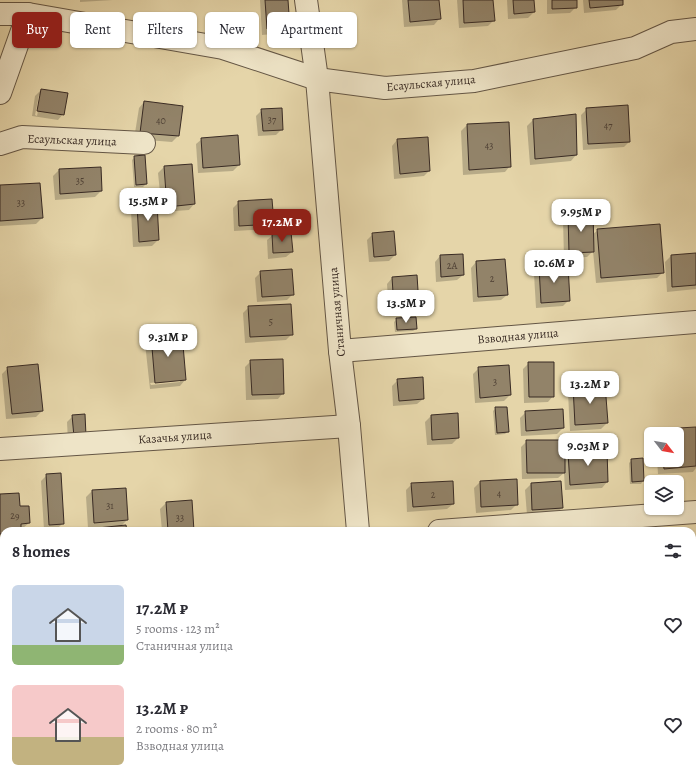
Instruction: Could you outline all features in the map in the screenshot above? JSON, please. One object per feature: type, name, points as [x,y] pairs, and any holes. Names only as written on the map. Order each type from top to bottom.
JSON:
[{"type":"street","name":"Станичная улица","points":[[306,0],[318,79],[340,351],[349,426],[358,527]]},
{"type":"street","name":"Есаульская улица","points":[[0,14],[12,14]]},
{"type":"street","name":"Есаульская улица","points":[[62,20],[223,48],[318,79],[385,88],[474,81],[635,48],[671,32],[696,29]]},
{"type":"street","points":[[0,94],[16,48]]},
{"type":"street","name":"Есаульская улица","points":[[0,144],[22,137],[144,143]]},
{"type":"street","name":"Взводная улица","points":[[340,351],[696,322]]},
{"type":"street","name":"Казачья улица","points":[[0,449],[349,426]]},
{"type":"street","points":[[493,527],[696,512]]},
{"type":"building","points":[[265,0],[288,0],[289,12],[267,12],[267,29]]},
{"type":"building","points":[[408,0],[439,0],[441,19],[410,22]]},
{"type":"building","points":[[463,0],[493,0],[495,21],[464,23]]},
{"type":"building","points":[[513,0],[534,0],[535,12],[514,14]]},
{"type":"building","points":[[552,0],[577,0],[577,8],[552,9]]},
{"type":"building","points":[[589,0],[623,0],[623,5],[590,8]]},
{"type":"building","points":[[41,89],[68,93],[64,115],[37,111]]},
{"type":"building","points":[[144,101],[183,106],[179,136],[140,133]]},
{"type":"building","points":[[628,105],[630,142],[588,144],[586,108]]},
{"type":"building","points":[[282,108],[283,130],[263,131],[261,109]]},
{"type":"building","points":[[576,114],[577,155],[535,159],[533,119]]},
{"type":"building","points":[[509,122],[511,167],[469,170],[467,124]]},
{"type":"building","points":[[238,135],[240,165],[203,168],[201,138]]},
{"type":"building","points":[[428,137],[430,171],[400,174],[397,139]]},
{"type":"building","points":[[145,155],[147,184],[136,185],[134,156]]},
{"type":"building","points":[[192,164],[195,204],[167,207],[164,166]]},
{"type":"building","points":[[101,167],[102,191],[60,194],[59,169]]},
{"type":"building","points":[[40,183],[43,218],[0,221],[0,185]]},
{"type":"building","points":[[272,199],[274,224],[239,226],[238,201]]},
{"type":"building","points":[[157,203],[159,240],[139,242],[137,204]]},
{"type":"building","points":[[593,212],[594,252],[569,253],[568,214]]},
{"type":"building","points":[[660,224],[664,273],[601,278],[597,229]]},
{"type":"building","points":[[394,231],[396,255],[374,257],[372,233]]},
{"type":"building","points":[[291,232],[293,252],[273,253],[272,234]]},
{"type":"building","points":[[696,253],[696,285],[672,287],[671,255]]},
{"type":"building","points":[[463,254],[464,275],[441,277],[440,255]]},
{"type":"building","points":[[505,259],[508,295],[478,297],[476,261]]},
{"type":"building","points":[[568,265],[570,301],[541,303],[539,267]]},
{"type":"building","points":[[292,269],[294,295],[262,297],[260,271]]},
{"type":"building","points":[[417,275],[419,306],[394,308],[392,277]]},
{"type":"building","points":[[291,304],[293,335],[250,337],[248,306]]},
{"type":"building","points":[[416,317],[417,329],[397,330],[396,318]]},
{"type":"building","points":[[182,333],[186,380],[155,383],[151,336]]},
{"type":"building","points":[[283,359],[284,394],[252,395],[250,360]]},
{"type":"building","points":[[528,362],[554,362],[554,397],[529,397]]},
{"type":"building","points":[[38,364],[43,411],[12,414],[7,367]]},
{"type":"building","points":[[509,365],[511,395],[480,398],[478,367]]},
{"type":"building","points":[[423,377],[424,399],[399,401],[397,379]]},
{"type":"building","points":[[605,384],[608,423],[575,425],[573,386]]},
{"type":"building","points":[[495,407],[507,407],[509,432],[497,433]]},
{"type":"building","points":[[563,409],[564,428],[526,431],[525,411]]},
{"type":"building","points":[[458,413],[459,438],[432,440],[431,415]]},
{"type":"building","points":[[85,414],[86,436],[74,437],[72,415]]},
{"type":"building","points":[[696,427],[696,466],[664,469],[664,467],[684,467],[684,428]]},
{"type":"building","points":[[526,440],[565,440],[565,473],[527,473]]},
{"type":"building","points":[[607,450],[608,482],[570,485],[568,452]]},
{"type":"building","points":[[643,458],[644,481],[632,482],[631,459]]},
{"type":"building","points":[[61,473],[64,524],[49,525],[46,474]]},
{"type":"building","points":[[517,479],[518,505],[481,507],[480,481]]},
{"type":"building","points":[[453,481],[454,504],[413,507],[411,483]]},
{"type":"building","points":[[561,481],[563,508],[532,510],[531,483]]},
{"type":"building","points":[[126,488],[128,520],[94,523],[92,490]]},
{"type":"building","points":[[19,493],[20,506],[29,506],[30,523],[21,524],[21,527],[0,527],[0,494]]},
{"type":"building","points":[[192,500],[194,527],[168,527],[166,502]]},
{"type":"building","points":[[126,525],[126,527],[107,527]]}]
